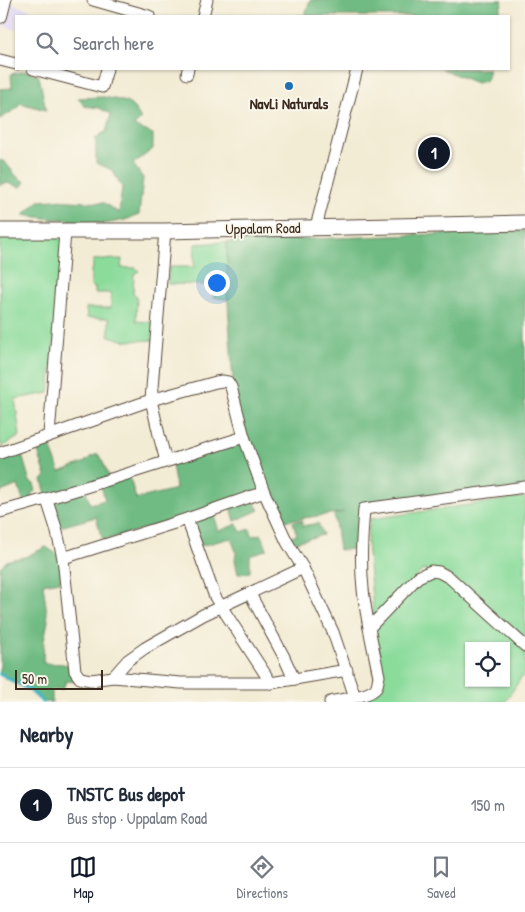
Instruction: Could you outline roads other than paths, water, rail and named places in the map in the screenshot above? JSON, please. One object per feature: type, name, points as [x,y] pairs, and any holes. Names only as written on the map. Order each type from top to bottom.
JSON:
[{"type":"main road","name":"Uppalam Road","points":[[0,231],[165,231],[525,223]]},
{"type":"street","points":[[0,16],[4,0]]},
{"type":"street","points":[[92,0],[146,15]]},
{"type":"street","points":[[203,15],[207,0]]},
{"type":"street","points":[[0,60],[15,64]]},
{"type":"street","points":[[37,70],[102,87],[107,70]]},
{"type":"street","points":[[316,227],[357,70]]},
{"type":"street","points":[[165,231],[151,400],[166,461]]},
{"type":"street","points":[[50,435],[65,232]]},
{"type":"street","points":[[0,453],[151,400],[216,382],[228,382],[244,437],[264,492],[333,632],[355,697]]},
{"type":"street","points":[[0,512],[47,500],[244,437]]},
{"type":"street","points":[[330,702],[370,693],[376,688],[378,683],[379,676],[363,588],[362,546],[364,509],[525,487]]},
{"type":"street","points":[[63,558],[187,519],[264,492]]},
{"type":"street","points":[[47,500],[63,558],[75,671],[80,678],[91,680],[113,677],[181,683],[271,683],[347,670]]},
{"type":"street","points":[[187,519],[215,597],[271,683]]},
{"type":"street","points":[[113,677],[128,660],[145,648],[197,619],[303,568]]},
{"type":"street","points":[[369,628],[418,576],[431,572],[440,572],[450,578],[525,646]]},
{"type":"street","points":[[250,594],[284,654],[294,679]]},
{"type":"waterway","points":[[0,674],[30,690],[43,702]]},
{"type":"place","name":"NavLi Naturals","points":[[289,86]]},
{"type":"place","name":"TNSTC Bus depot","points":[[434,153]]}]
